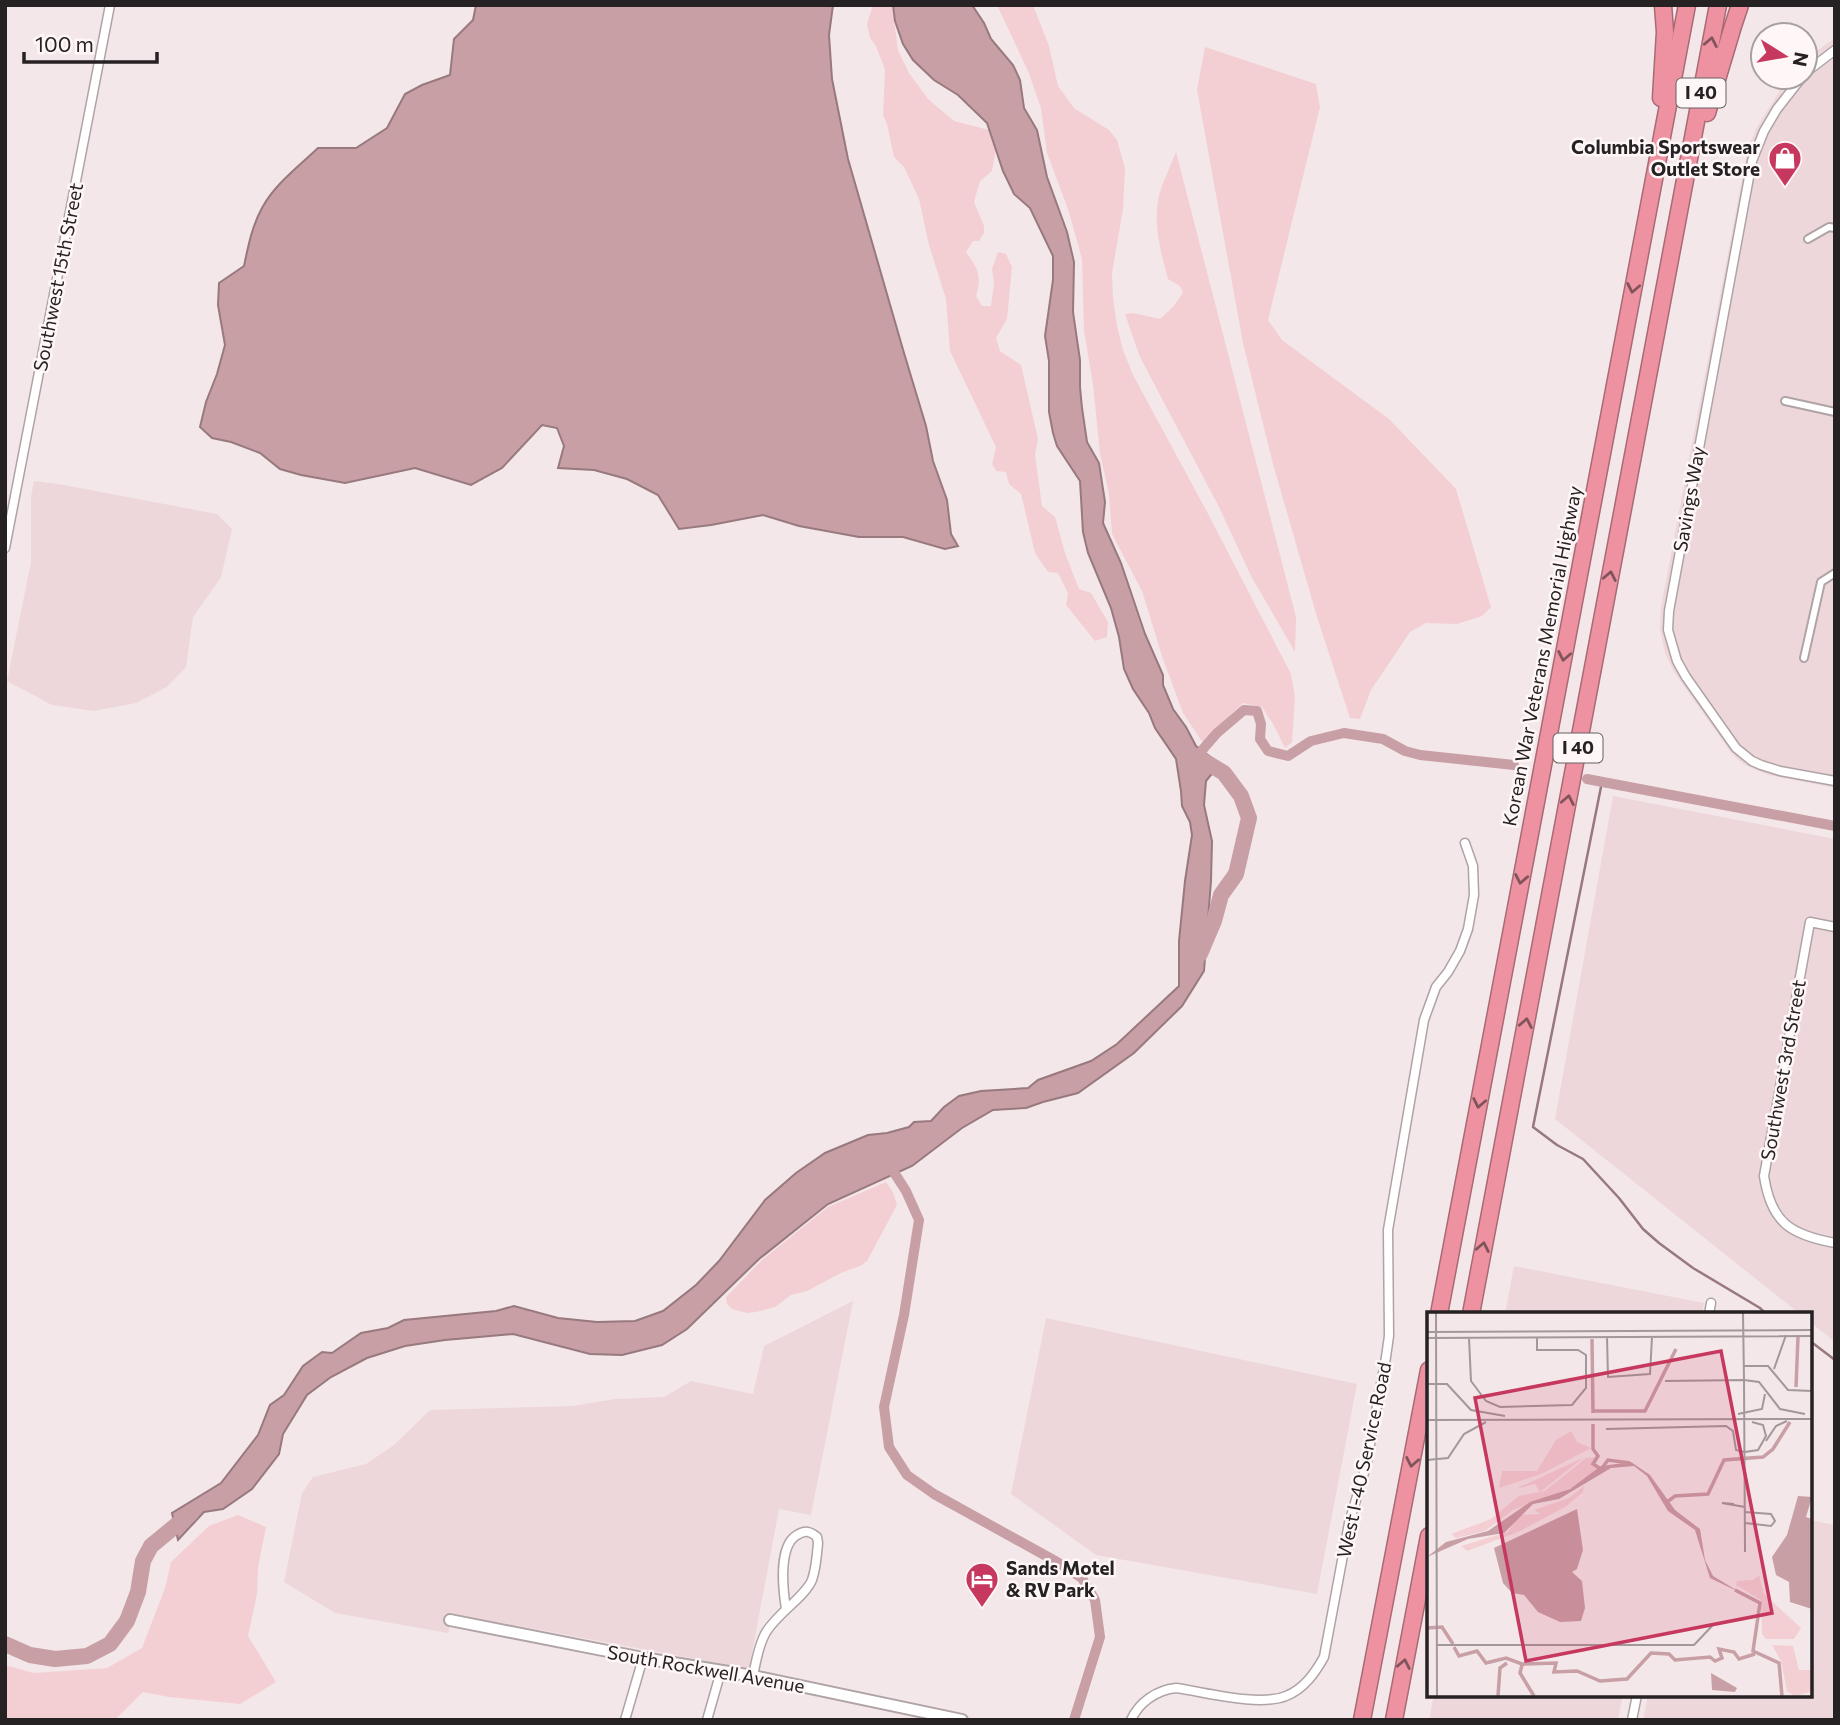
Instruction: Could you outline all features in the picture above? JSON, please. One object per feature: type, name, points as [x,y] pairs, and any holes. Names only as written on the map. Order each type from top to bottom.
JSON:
[{"type":"highway","points":[[1657,166],[1665,32],[1663,5]]},
{"type":"highway","name":"Korean War Veterans Memorial Highway","points":[[1439,1312],[1687,5]]},
{"type":"highway","name":"I 40","points":[[1471,1312],[1718,5]]},
{"type":"highway","points":[[1685,181],[1732,26],[1741,5]]},
{"type":"highway","points":[[1362,1720],[1427,1380]]},
{"type":"highway","points":[[1394,1720],[1427,1547]]},
{"type":"highway","points":[[1353,1720],[1376,1648]]},
{"type":"street","name":"Southwest 15th Street","points":[[5,548],[110,5]]},
{"type":"street","points":[[1819,62],[1835,50]]},
{"type":"street","name":"Savings Way","points":[[1791,91],[1764,131],[1752,161],[1669,611],[1668,630],[1681,669],[1736,748],[1761,765],[1835,781]]},
{"type":"street","points":[[1808,239],[1829,227],[1835,228]]},
{"type":"street","points":[[1785,401],[1835,412]]},
{"type":"street","points":[[1804,658],[1821,582],[1835,573]]},
{"type":"street","name":"West I-40 Service Road","points":[[1131,1720],[1141,1704],[1167,1689],[1252,1699],[1286,1696],[1301,1687],[1315,1673],[1324,1657],[1349,1522],[1366,1466],[1386,1357],[1389,1336],[1388,1230],[1424,1020],[1436,987],[1460,951],[1468,929],[1474,895],[1473,866],[1465,843]]},
{"type":"street","name":"Southwest 3rd Street","points":[[1835,927],[1810,922],[1764,1176],[1768,1196],[1780,1220],[1812,1239],[1835,1243]]},
{"type":"street","points":[[1709,1312],[1711,1303]]},
{"type":"street","points":[[753,1676],[758,1651],[771,1624],[786,1609],[811,1583],[818,1543],[817,1536],[812,1532],[804,1531],[789,1542],[783,1575],[786,1609]]},
{"type":"street","name":"South Rockwell Avenue","points":[[450,1620],[643,1658],[753,1676],[961,1720]]},
{"type":"street","points":[[625,1720],[643,1658]]},
{"type":"street","points":[[707,1720],[721,1671]]},
{"type":"street","points":[[1632,1720],[1637,1697]]},
{"type":"shaded area","points":[[476,5],[833,5],[829,35],[832,79],[848,159],[926,426],[933,461],[947,500],[951,534],[958,546],[945,549],[903,537],[859,537],[799,526],[763,515],[679,529],[658,495],[627,479],[594,470],[558,468],[564,446],[557,428],[542,425],[502,468],[471,485],[415,468],[345,483],[301,475],[280,469],[260,453],[212,438],[200,427],[225,345],[218,305],[219,283],[244,266],[253,229],[267,199],[287,176],[318,148],[356,148],[387,128],[405,94],[450,75],[454,39],[473,20]]},
{"type":"shaded area","points":[[873,5],[892,5],[898,50],[909,73],[928,99],[954,121],[993,131],[997,143],[992,171],[980,181],[974,202],[984,226],[984,233],[979,241],[973,241],[966,252],[978,273],[976,296],[982,306],[991,306],[994,283],[992,269],[998,252],[1006,254],[1012,267],[1007,319],[996,338],[1000,351],[1021,365],[1038,439],[1035,455],[1042,506],[1055,517],[1079,589],[1091,593],[1108,622],[1107,637],[1095,641],[1066,605],[1068,593],[1058,573],[1048,572],[1035,553],[1021,494],[1009,484],[1006,472],[996,471],[992,464],[996,447],[950,351],[946,299],[929,245],[919,199],[904,167],[894,157],[883,115],[885,70],[870,38],[867,24]]},
{"type":"shaded area","points":[[893,5],[972,5],[991,39],[1013,65],[1020,80],[1024,108],[1037,130],[1047,177],[1067,232],[1074,262],[1073,312],[1080,360],[1082,408],[1087,442],[1099,463],[1105,502],[1103,523],[1121,563],[1173,709],[1196,746],[1220,764],[1206,781],[1204,805],[1212,841],[1204,971],[1182,1006],[1134,1053],[1078,1093],[1026,1108],[993,1110],[962,1128],[912,1166],[828,1204],[759,1259],[687,1329],[662,1345],[622,1355],[590,1354],[513,1334],[445,1340],[405,1346],[367,1358],[331,1377],[307,1395],[283,1434],[279,1454],[252,1489],[223,1509],[204,1512],[178,1540],[172,1513],[221,1483],[258,1435],[270,1405],[284,1395],[303,1366],[322,1352],[332,1353],[361,1333],[388,1328],[404,1320],[496,1311],[514,1306],[558,1318],[597,1322],[635,1321],[663,1311],[696,1285],[719,1261],[765,1200],[796,1173],[825,1153],[868,1135],[909,1127],[914,1122],[931,1121],[959,1096],[981,1091],[1028,1088],[1038,1080],[1091,1061],[1117,1044],[1179,986],[1179,941],[1192,835],[1190,822],[1182,806],[1176,759],[1155,728],[1124,669],[1111,608],[1088,553],[1083,532],[1080,481],[1057,446],[1053,433],[1049,412],[1049,361],[1045,336],[1053,280],[1053,256],[1030,208],[1014,194],[1003,171],[987,123],[958,95],[934,80],[913,60],[903,44]]},
{"type":"shaded area","points":[[997,5],[1033,5],[1049,46],[1058,86],[1074,108],[1109,130],[1117,140],[1125,168],[1123,209],[1112,273],[1117,326],[1123,350],[1133,375],[1291,674],[1295,697],[1292,742],[1285,748],[1262,707],[1243,703],[1203,743],[1183,713],[1142,591],[1112,534],[1109,494],[1100,454],[1084,331],[1082,259],[1068,209],[1047,153],[1041,108],[1028,71]]},
{"type":"shaded area","points":[[1835,38],[1835,788],[1768,775],[1743,764],[1732,754],[1674,672],[1665,653],[1660,629],[1661,607],[1748,148],[1757,127],[1780,91],[1819,91],[1819,49]]},
{"type":"shaded area","points":[[1205,47],[1316,84],[1320,107],[1268,320],[1282,340],[1389,419],[1456,489],[1491,607],[1482,616],[1457,624],[1426,623],[1410,632],[1371,690],[1360,719],[1350,718],[1317,617],[1273,464],[1243,343],[1197,90]]},
{"type":"shaded area","points":[[1176,152],[1296,617],[1295,652],[1251,576],[1219,507],[1140,357],[1125,314],[1133,313],[1160,319],[1183,293],[1180,286],[1168,279],[1157,227],[1159,195]]},
{"type":"shaded area","points":[[34,481],[217,514],[232,529],[221,577],[193,617],[186,667],[167,687],[136,703],[94,711],[52,705],[7,681],[31,562],[31,497]]},
{"type":"shaded area","points":[[1613,796],[1835,839],[1835,1342],[1812,1324],[1812,1312],[1797,1312],[1555,1119]]},
{"type":"shaded area","points":[[886,1182],[897,1205],[867,1261],[807,1291],[791,1295],[775,1307],[747,1313],[732,1309],[727,1304],[726,1297],[762,1260],[828,1207]]},
{"type":"shaded area","points":[[1514,1266],[1704,1303],[1702,1312],[1505,1312]]},
{"type":"shaded area","points":[[853,1301],[811,1515],[779,1509],[749,1669],[454,1614],[448,1633],[335,1613],[284,1582],[302,1493],[313,1477],[366,1464],[394,1445],[430,1410],[572,1406],[615,1399],[664,1397],[691,1381],[753,1394],[764,1346]]},
{"type":"shaded area","points":[[1046,1318],[1357,1384],[1317,1594],[1096,1555],[1011,1494]]},
{"type":"shaded area","points":[[238,1515],[266,1527],[248,1636],[276,1682],[240,1704],[143,1692],[115,1720],[5,1720],[5,1665],[33,1673],[107,1668],[142,1648],[165,1588],[171,1562],[209,1526]]},
{"type":"shaded area","points":[[1812,1520],[1835,1525],[1835,1720],[1643,1720],[1648,1697],[1812,1697]]},
{"type":"shaded area","points":[[1434,1697],[1623,1697],[1618,1720],[1429,1720]]},
{"type":"waterway","points":[[1197,756],[1217,733],[1244,710],[1257,711],[1261,724],[1260,739],[1268,751],[1288,756],[1311,741],[1344,733],[1383,739],[1405,751],[1420,755],[1514,765]]},
{"type":"waterway","points":[[1199,758],[1224,773],[1241,796],[1249,818],[1236,874],[1221,895],[1214,921],[1200,954]]},
{"type":"waterway","points":[[1587,779],[1835,826]]},
{"type":"waterway","points":[[1602,782],[1533,1127],[1557,1145],[1583,1159],[1643,1229],[1659,1243],[1693,1268],[1764,1312]]},
{"type":"waterway","points":[[888,1163],[906,1191],[919,1220],[904,1315],[884,1407],[889,1447],[907,1475],[934,1494],[1082,1578],[1095,1600],[1100,1637],[1074,1720]]},
{"type":"waterway","points":[[1812,1343],[1835,1360]]},
{"type":"waterway","points":[[5,1644],[30,1655],[55,1659],[87,1656],[110,1644],[127,1621],[138,1592],[143,1561],[151,1546],[191,1513]]},
{"type":"place","name":"Columbia Sportswear Outlet Store","points":[[1785,188]]},
{"type":"place","name":"Sands Motel & RV Park","points":[[982,1609]]}]
